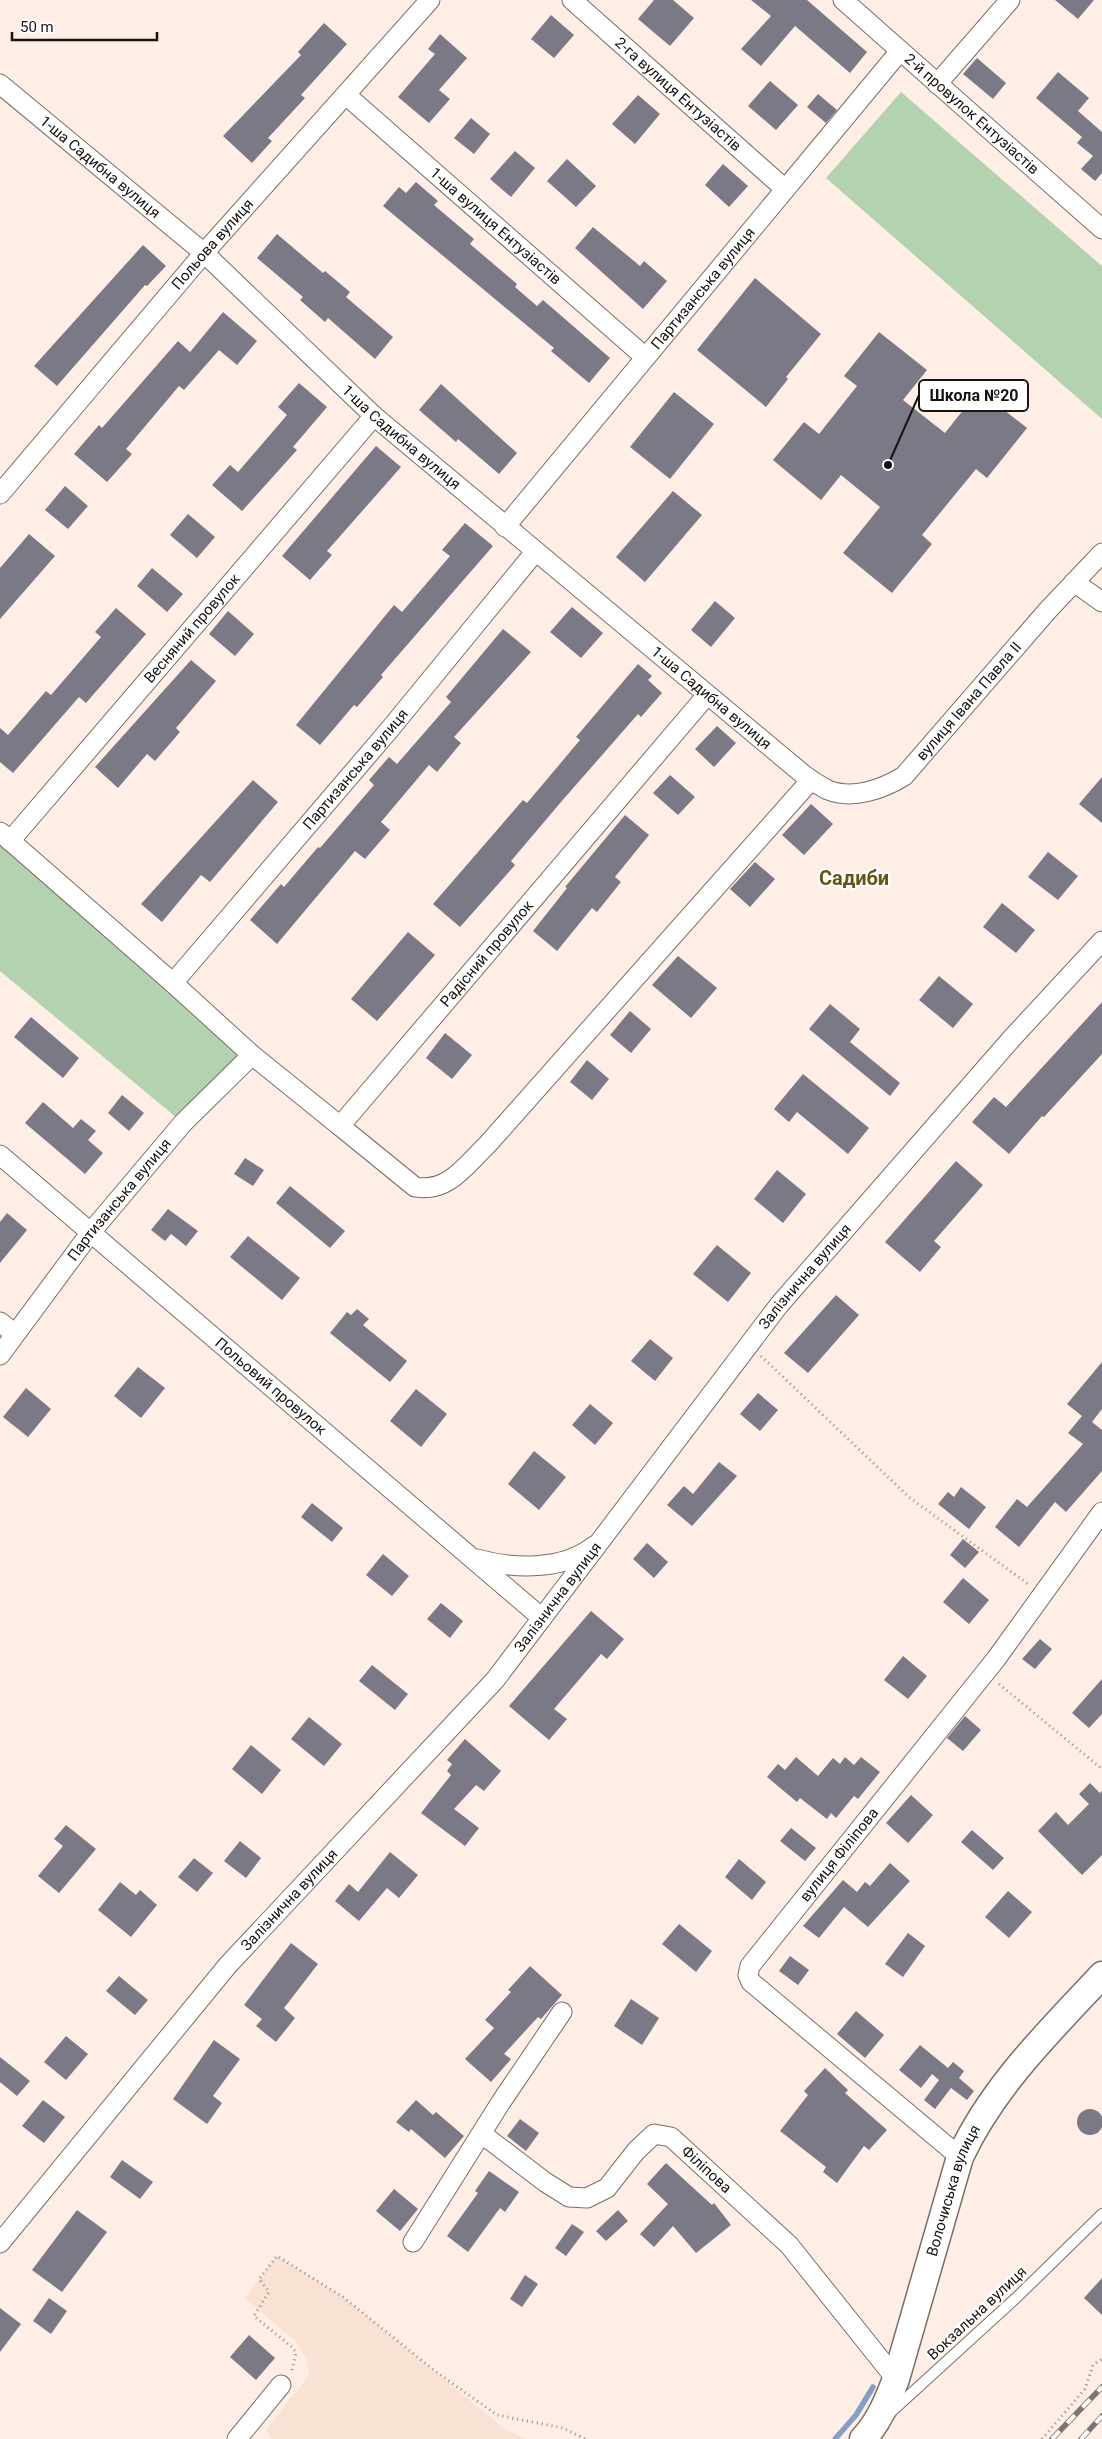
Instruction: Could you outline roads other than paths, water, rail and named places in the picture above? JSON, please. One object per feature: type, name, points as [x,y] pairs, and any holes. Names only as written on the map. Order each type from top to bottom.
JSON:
[{"type":"main road","name":"Волочиська вулиця","points":[[867,2435],[888,2401],[896,2379],[960,2157],[974,2128],[1000,2088],[1102,1976]]},
{"type":"street","name":"Польова вулиця","points":[[0,494],[204,253],[430,0]]},
{"type":"street","name":"2-га вулиця Ентузіастів","points":[[572,0],[785,189]]},
{"type":"street","name":"2-й провулок Ентузіастів","points":[[843,0],[937,84],[1101,225]]},
{"type":"street","points":[[937,84],[1010,0]]},
{"type":"street","name":"Партизанська вулиця","points":[[505,527],[900,50]]},
{"type":"street","name":"1-ша Садибна вулиця","points":[[0,84],[204,253],[374,416],[811,780]]},
{"type":"street","name":"1-ша вулиця Ентузіастів","points":[[346,95],[645,357]]},
{"type":"street","name":"Весняний провулок","points":[[5,836],[374,416]]},
{"type":"street","name":"Партизанська вулиця","points":[[173,982],[390,729],[535,552]]},
{"type":"street","name":"вулиця Івана Павла II","points":[[811,780],[829,790],[850,793],[886,787],[904,776],[1074,582],[1102,553]]},
{"type":"street","points":[[1074,582],[1102,602]]},
{"type":"street","name":"Радісний провулок","points":[[340,1126],[707,695]]},
{"type":"street","points":[[5,836],[173,982],[252,1055],[415,1188],[428,1190],[446,1184],[487,1144],[811,780]]},
{"type":"street","name":"Залізнична вулиця","points":[[0,2243],[228,1965],[494,1680],[606,1536],[780,1304],[994,1058],[1102,941]]},
{"type":"street","name":"Партизанська вулиця","points":[[0,1355],[91,1232],[183,1123],[252,1055]]},
{"type":"street","name":"Польовий провулок","points":[[0,1155],[542,1618]]},
{"type":"street","points":[[0,1322],[15,1334]]},
{"type":"street","name":"вулиця Філіпова","points":[[960,2157],[751,1982],[748,1975],[754,1958],[985,1673],[1102,1512]]},
{"type":"street","points":[[471,1557],[501,1566],[559,1562],[582,1556],[606,1536]]},
{"type":"street","points":[[413,2242],[501,2102],[562,2012]]},
{"type":"street","name":"Філіпова","points":[[482,2134],[544,2182],[569,2197],[587,2198],[607,2188],[636,2151],[654,2134],[671,2137],[790,2245],[896,2379]]},
{"type":"street","points":[[237,2439],[281,2385]]},
{"type":"lane","name":"Вокзальна вулиця","points":[[867,2435],[1016,2298],[1102,2214]]},
{"type":"waterway","points":[[835,2439],[856,2415],[873,2387]]},
{"type":"railway","points":[[1052,2439],[1102,2387]]},
{"type":"railway","points":[[1081,2439],[1102,2416]]},
{"type":"place","name":"Школа №20","points":[[888,465]]},
{"type":"district","name":"Садиби","points":[[854,878]]}]
